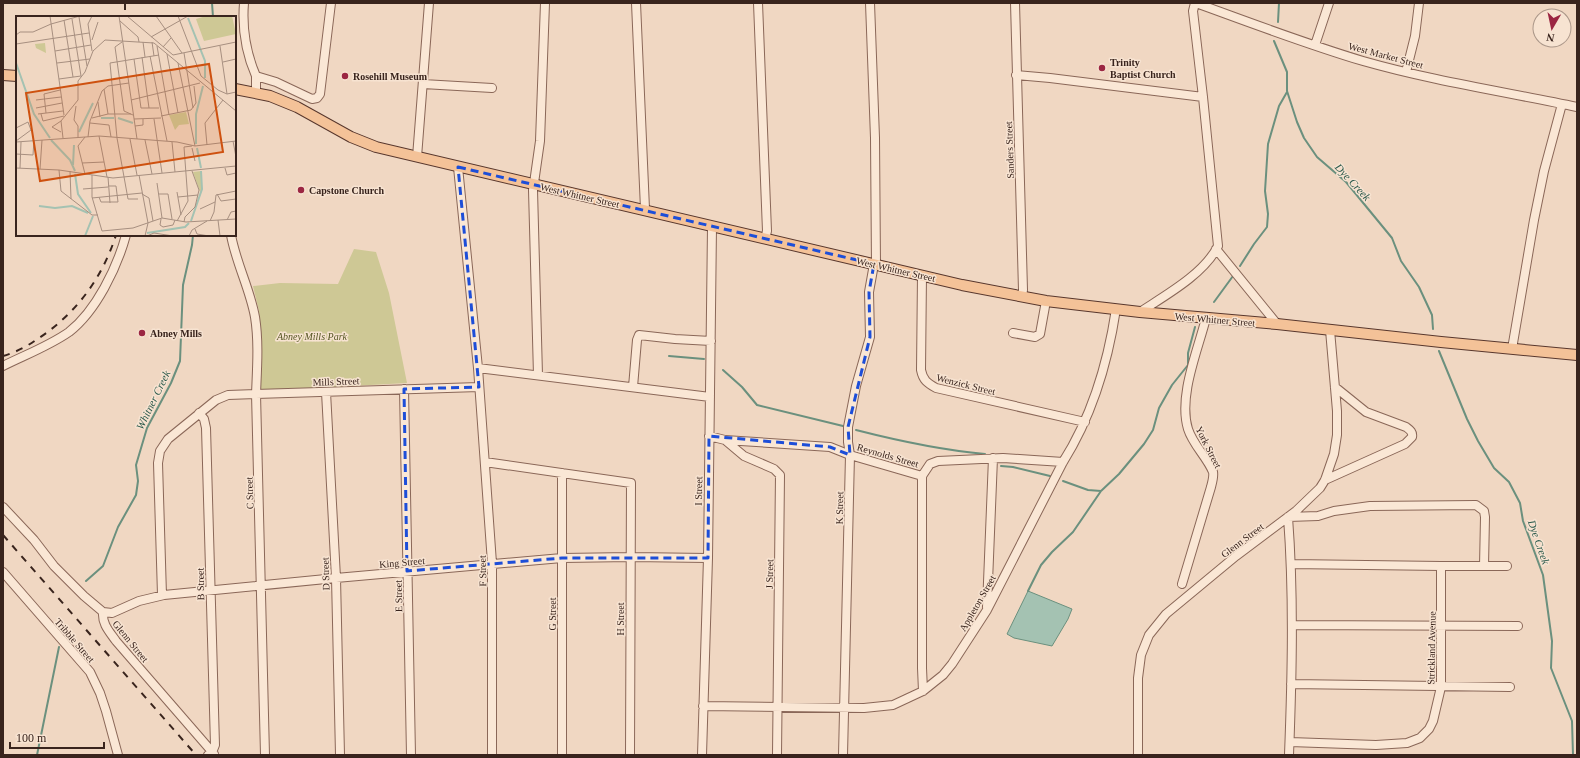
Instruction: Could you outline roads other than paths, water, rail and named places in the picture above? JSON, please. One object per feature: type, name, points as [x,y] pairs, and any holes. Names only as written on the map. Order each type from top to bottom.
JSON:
[{"type":"main road","points":[[3,75],[16,76]]},
{"type":"main road","name":"West Whitner Street","points":[[236,89],[270,96],[297,107],[351,137],[376,147],[645,209],[712,227],[962,285],[1022,297],[1140,312],[1277,324],[1512,349],[1577,354]]},
{"type":"street","points":[[244,3],[244,31],[250,62],[256,76],[256,93]]},
{"type":"street","points":[[256,76],[276,82],[312,99],[317,98],[320,94],[332,3]]},
{"type":"street","points":[[417,157],[429,3]]},
{"type":"street","points":[[538,376],[534,184],[540,141],[545,3]]},
{"type":"street","points":[[636,3],[645,209]]},
{"type":"street","points":[[758,3],[767,231],[765,239]]},
{"type":"street","name":"K Street","points":[[843,755],[850,455],[848,442],[856,386],[870,338],[869,292],[875,264],[875,138],[870,3]]},
{"type":"street","name":"Sanders Street","points":[[1015,3],[1022,297]]},
{"type":"street","points":[[1140,312],[1189,279],[1213,256],[1218,246],[1204,97],[1193,11],[1196,3]]},
{"type":"street","name":"West Market Street","points":[[1196,3],[1315,45],[1406,72],[1577,106]]},
{"type":"street","points":[[1315,45],[1330,3]]},
{"type":"street","points":[[1406,72],[1415,36],[1419,3]]},
{"type":"street","points":[[1016,75],[1204,97]]},
{"type":"street","points":[[423,84],[492,88]]},
{"type":"street","points":[[1512,349],[1534,220],[1544,171],[1562,104]]},
{"type":"street","name":"F Street","points":[[458,167],[478,368],[492,563],[492,755]]},
{"type":"street","name":"I Street","points":[[702,755],[708,558],[712,227]]},
{"type":"street","points":[[3,366],[38,350],[69,332],[88,314],[114,271],[122,253],[126,236]]},
{"type":"street","name":"C Street","points":[[231,236],[233,248],[255,317],[258,346],[256,394],[262,585],[265,755]]},
{"type":"street","points":[[1216,249],[1277,324]]},
{"type":"street","name":"Wenzick Street","points":[[922,275],[921,370],[922,378],[927,383],[936,388],[1085,422]]},
{"type":"street","points":[[1013,333],[1035,337],[1040,334],[1046,301]]},
{"type":"street","name":"Appleton Street","points":[[703,706],[883,707],[923,691],[943,675],[987,610],[1077,440],[1096,390],[1110,342],[1116,309]]},
{"type":"street","name":"York Street","points":[[1182,584],[1211,487],[1213,473],[1197,448],[1188,429],[1185,413],[1189,377],[1206,318]]},
{"type":"street","name":"Glenn Street","points":[[1138,755],[1138,678],[1141,655],[1149,635],[1166,614],[1181,600],[1288,517],[1320,488],[1325,480],[1334,454],[1337,436],[1336,387],[1330,330]]},
{"type":"street","points":[[633,387],[637,340],[639,335],[675,339],[711,340]]},
{"type":"street","points":[[478,368],[710,397]]},
{"type":"street","name":"Mills Street","points":[[162,595],[158,458],[163,445],[168,439],[221,397],[256,394],[479,387]]},
{"type":"street","points":[[1325,480],[1405,444],[1413,434],[1412,431],[1406,427],[1366,412],[1336,387]]},
{"type":"street","name":"E Street","points":[[404,389],[412,755]]},
{"type":"street","name":"D Street","points":[[326,392],[336,578],[340,755]]},
{"type":"street","name":"B Street","points":[[199,413],[204,419],[206,428],[214,745],[211,754]]},
{"type":"street","name":"J Street","points":[[709,436],[725,440],[744,456],[774,469],[780,475],[777,755]]},
{"type":"street","name":"Reynolds Street","points":[[725,440],[830,447],[850,455],[922,476],[930,464],[938,461],[993,458],[1064,462]]},
{"type":"street","points":[[987,610],[993,458]]},
{"type":"street","points":[[484,462],[562,473]]},
{"type":"street","name":"H Street","points":[[562,473],[632,483],[630,755]]},
{"type":"street","name":"G Street","points":[[562,473],[562,755]]},
{"type":"street","points":[[922,476],[923,691]]},
{"type":"street","points":[[1289,755],[1292,625],[1291,564],[1288,517],[1318,516],[1334,511],[1370,506],[1476,505],[1484,511],[1485,517],[1484,566]]},
{"type":"street","points":[[3,507],[34,540],[54,566],[84,596],[103,612]]},
{"type":"street","name":"King Street","points":[[103,612],[112,613],[139,601],[162,595],[492,563],[562,558],[708,558]]},
{"type":"street","points":[[1291,564],[1507,566]]},
{"type":"street","name":"Strickland Avenue","points":[[1290,742],[1376,744],[1407,743],[1420,738],[1433,721],[1441,687],[1441,566]]},
{"type":"street","name":"Tribble Street","points":[[3,572],[90,672],[100,693],[118,755]]},
{"type":"street","name":"Glenn Street","points":[[103,612],[102,619],[116,641],[211,754]]},
{"type":"street","points":[[1292,625],[1518,626]]},
{"type":"street","points":[[1291,684],[1510,687]]},
{"type":"waterway","name":"Whitner Creek","points":[[212,3],[213,16]]},
{"type":"waterway","name":"Dye Creek","points":[[1278,22],[1279,3]]},
{"type":"waterway","name":"Dye Creek","points":[[1274,41],[1287,72],[1287,91],[1304,138],[1317,157],[1346,182],[1392,238],[1401,261],[1419,287],[1432,315],[1433,329]]},
{"type":"waterway","points":[[1240,266],[1267,227],[1268,214],[1265,191],[1268,144],[1279,106],[1287,92]]},
{"type":"waterway","name":"Whitner Creek","points":[[86,581],[103,566],[118,527],[136,495],[138,481],[136,465],[147,428],[171,383],[180,361],[183,285],[193,236]]},
{"type":"waterway","points":[[1214,302],[1233,276]]},
{"type":"waterway","points":[[1028,591],[1041,565],[1073,532],[1101,491],[1119,474],[1144,444],[1153,430],[1159,408],[1172,385],[1188,365],[1188,353],[1195,327]]},
{"type":"waterway","name":"Dye Creek","points":[[1439,351],[1467,419],[1478,441],[1494,468],[1509,482],[1520,503],[1523,521],[1543,575],[1552,641],[1551,668],[1572,721],[1573,755]]},
{"type":"waterway","points":[[669,356],[704,359]]},
{"type":"waterway","points":[[723,370],[742,387],[757,405],[843,426]]},
{"type":"waterway","points":[[856,430],[920,445],[985,454]]},
{"type":"waterway","points":[[1001,466],[1013,467],[1050,476]]},
{"type":"waterway","points":[[1063,481],[1088,490],[1101,491]]},
{"type":"waterway","name":"Whitner Creek","points":[[37,755],[59,647]]},
{"type":"railway","points":[[125,3],[125,16]]},
{"type":"railway","points":[[3,356],[20,350],[36,340],[50,330],[75,307],[95,281],[116,236]]},
{"type":"railway","points":[[3,535],[196,755]]},
{"type":"place","name":"Trinity Baptist Church","points":[[1102,68]]},
{"type":"place","name":"Rosehill Museum","points":[[345,76]]},
{"type":"place","name":"Capstone Church","points":[[301,190]]},
{"type":"place","name":"Abney Mills","points":[[142,333]]},
{"type":"park label","name":"Abney Mills Park","points":[[312,336]]}]
